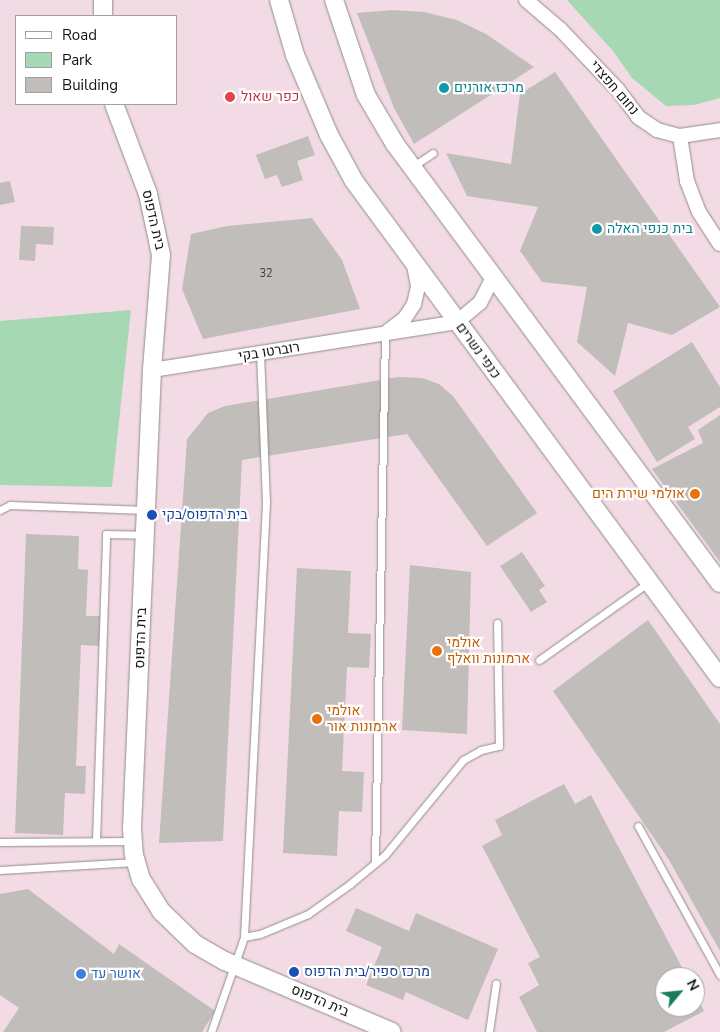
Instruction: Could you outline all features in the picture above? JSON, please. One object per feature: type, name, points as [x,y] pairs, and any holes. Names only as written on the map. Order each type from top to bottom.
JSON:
[{"type":"street","points":[[103,0],[103,15]]},
{"type":"street","name":"כנפי נשרים","points":[[279,0],[295,55],[338,151],[384,225],[720,678]]},
{"type":"street","points":[[334,0],[366,95],[411,167],[720,584]]},
{"type":"street","name":"נחום חפצדי","points":[[526,0],[560,29],[618,90],[638,117],[657,130],[680,136],[720,130]]},
{"type":"street","name":"בית הדפוס","points":[[114,105],[148,194],[158,228],[161,283],[152,370],[134,841],[136,862],[151,897],[178,929],[195,944],[236,965],[392,1032]]},
{"type":"street","points":[[680,136],[687,181],[699,212],[720,244]]},
{"type":"street","name":"רוברטו בקי","points":[[385,333],[405,318],[414,304],[418,286],[414,265]]},
{"type":"street","points":[[457,322],[480,303],[493,277]]},
{"type":"street","name":"רוברטו בקי","points":[[152,370],[457,322]]},
{"type":"lane","points":[[411,167],[433,153]]},
{"type":"lane","points":[[374,863],[385,333]]},
{"type":"lane","points":[[211,1032],[236,965],[244,937],[266,502],[260,354]]},
{"type":"lane","points":[[0,510],[10,505],[146,510]]},
{"type":"lane","points":[[96,841],[106,534],[145,534]]},
{"type":"lane","points":[[539,660],[650,582]]},
{"type":"lane","points":[[244,937],[260,934],[308,914],[374,863],[462,760],[481,750],[499,746],[497,623]]},
{"type":"lane","points":[[638,826],[720,975]]},
{"type":"lane","points":[[0,842],[134,841]]},
{"type":"lane","points":[[0,870],[136,862]]},
{"type":"lane","points":[[489,1032],[496,983]]},
{"type":"shaded area","points":[[0,0],[720,0],[720,1032],[0,1032]]},
{"type":"green space","points":[[567,0],[720,0],[720,98],[694,105],[666,106],[632,78],[613,51]]},
{"type":"green space","points":[[131,310],[112,487],[0,485],[0,321]]},
{"type":"building","name":"מרכז אורנים","points":[[392,10],[424,12],[457,20],[486,34],[534,67],[414,144],[394,108],[357,13]]},
{"type":"building","name":"בית כנפי האלה","points":[[555,72],[720,307],[672,335],[628,323],[615,376],[577,342],[587,287],[542,282],[520,251],[538,207],[467,196],[446,153],[511,164],[520,94]]},
{"type":"building","points":[[308,136],[315,155],[297,161],[303,180],[282,187],[277,175],[265,179],[256,155]]},
{"type":"building","points":[[10,181],[15,202],[0,205],[0,183]]},
{"type":"building","points":[[312,218],[342,260],[360,309],[203,339],[182,289],[191,234],[227,226]]},
{"type":"building","points":[[21,226],[54,227],[53,245],[36,244],[35,261],[19,260]]},
{"type":"building","points":[[692,342],[720,387],[720,407],[688,427],[695,439],[657,462],[613,391]]},
{"type":"building","points":[[398,377],[422,378],[439,384],[453,396],[537,513],[487,546],[407,434],[242,460],[223,841],[159,843],[187,439],[208,413],[225,406]]},
{"type":"building","name":"אולמי שירת הים","points":[[720,415],[720,562],[652,469],[703,443],[698,430]]},
{"type":"building","points":[[26,534],[79,536],[78,569],[88,570],[86,616],[100,616],[99,646],[81,645],[76,766],[86,766],[85,794],[65,793],[63,835],[15,833]]},
{"type":"building","points":[[522,552],[545,586],[539,590],[547,602],[531,612],[500,566]]},
{"type":"building","name":"אולמי ארמונות וואלף","points":[[410,565],[471,572],[467,734],[402,730]]},
{"type":"building","name":"אולמי ארמונות אור","points":[[297,568],[351,571],[348,633],[371,634],[369,668],[347,667],[342,771],[364,772],[362,812],[339,811],[337,856],[283,853]]},
{"type":"building","points":[[648,620],[720,724],[720,951],[669,860],[553,691]]},
{"type":"building","points":[[564,784],[575,804],[591,795],[682,967],[655,967],[655,1017],[693,1017],[664,1032],[537,1032],[519,997],[539,985],[528,963],[540,957],[482,846],[502,835],[495,820]]},
{"type":"building","name":"אושר עד","points":[[28,889],[114,954],[119,944],[215,1011],[202,1032],[3,1032],[19,1008],[0,995],[0,894]]},
{"type":"building","points":[[356,908],[409,931],[416,913],[498,949],[468,1020],[406,992],[403,1000],[366,985],[382,947],[346,931]]},
{"type":"place","name":"מרכז אורנים","points":[[444,88]]},
{"type":"place","name":"כפר שאול","points":[[230,97]]},
{"type":"place","name":"בית כנפי האלה","points":[[597,229]]},
{"type":"place","name":"אולמי שירת הים","points":[[695,494]]},
{"type":"place","name":"בית הדפוס/בקי","points":[[152,515]]},
{"type":"place","name":"אולמי ארמונות וואלף","points":[[437,651]]},
{"type":"place","name":"אולמי ארמונות אור","points":[[317,719]]},
{"type":"place","name":"מרכז ספיר/בית הדפוס","points":[[294,972]]},
{"type":"place","name":"אושר עד","points":[[81,974]]}]
